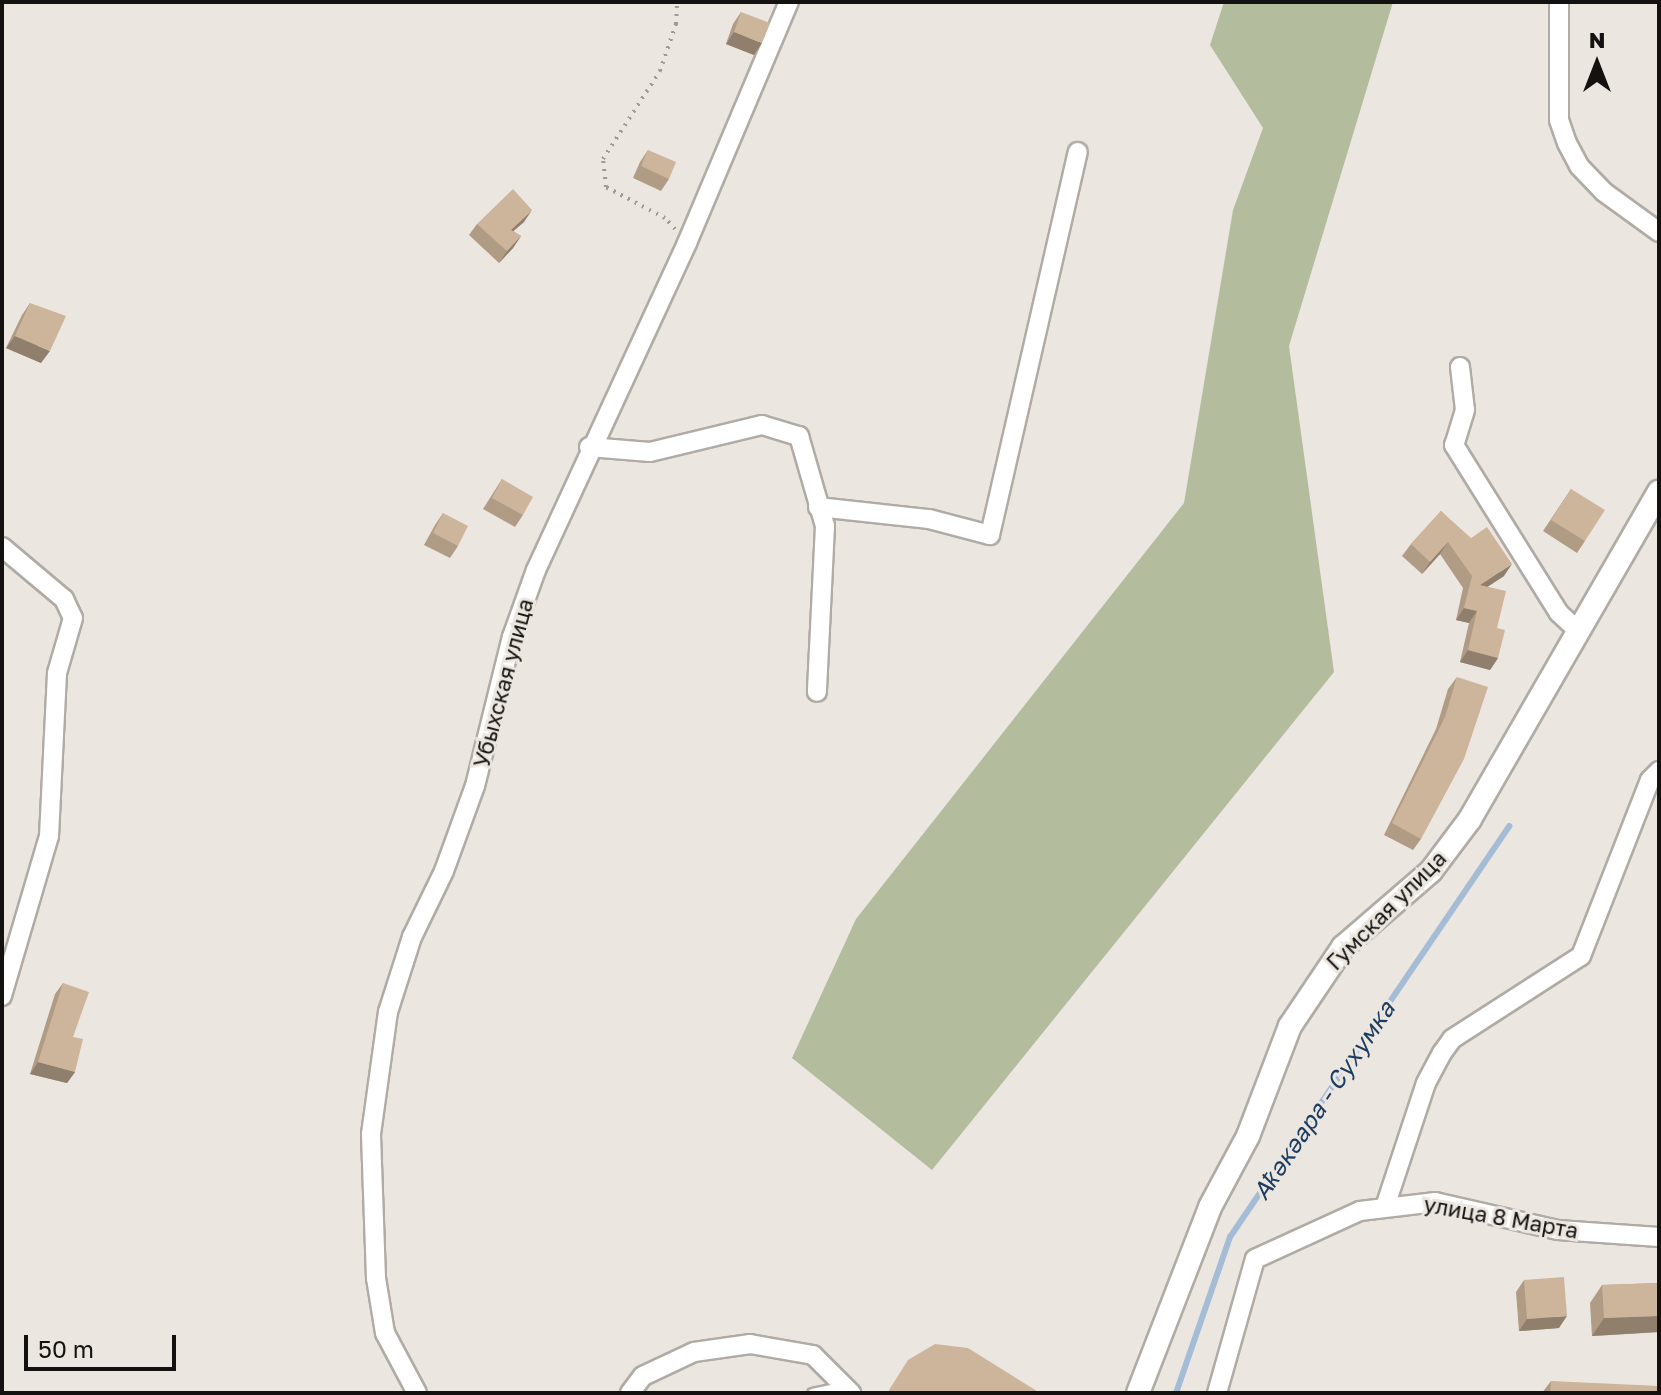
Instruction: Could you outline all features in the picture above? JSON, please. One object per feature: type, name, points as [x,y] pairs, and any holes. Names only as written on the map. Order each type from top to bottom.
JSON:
[{"type":"street","name":"Убыхская улица","points":[[417,1393],[385,1333],[376,1278],[371,1134],[388,1012],[412,937],[444,871],[475,786],[516,624],[589,447],[687,243],[789,2]]},
{"type":"street","points":[[1559,2],[1559,120],[1567,143],[1579,166],[1604,192],[1659,232]]},
{"type":"street","points":[[818,507],[905,515],[990,535],[1078,152]]},
{"type":"street","points":[[1460,367],[1465,410],[1454,445],[1559,613],[1578,631]]},
{"type":"street","points":[[589,447],[650,452],[762,425],[783,427],[799,436],[825,526],[817,692]]},
{"type":"street","name":"Гумская улица","points":[[1138,1393],[1210,1207],[1248,1136],[1290,1026],[1343,947],[1431,871],[1470,819],[1659,492]]},
{"type":"street","points":[[2,547],[64,599],[73,618],[57,673],[49,836],[2,996]]},
{"type":"street","points":[[1386,1204],[1426,1083],[1442,1053],[1452,1039],[1581,956],[1650,780],[1659,771]]},
{"type":"street","name":"улица 8 Марта","points":[[1217,1393],[1255,1259],[1386,1204],[1435,1202],[1558,1230],[1659,1237]]},
{"type":"street","points":[[630,1393],[643,1376],[694,1352],[750,1344],[813,1355],[848,1389]]},
{"type":"lane","points":[[812,1393],[848,1389]]},
{"type":"path","points":[[677,2],[676,24],[660,71],[603,159],[606,187],[665,218],[687,243]]},
{"type":"green space","points":[[1224,2],[1393,2],[1289,346],[1334,672],[932,1170],[792,1058],[856,919],[1184,503],[1233,210],[1263,128],[1210,45]]},
{"type":"building","points":[[741,12],[770,23],[762,43],[734,32]]},
{"type":"building","points":[[648,150],[676,162],[669,179],[641,166]]},
{"type":"building","points":[[513,189],[532,210],[511,230],[521,236],[507,251],[477,224]]},
{"type":"building","points":[[30,303],[66,316],[50,351],[15,336]]},
{"type":"building","points":[[502,479],[533,497],[523,515],[492,498]]},
{"type":"building","points":[[1571,489],[1605,510],[1585,541],[1551,520]]},
{"type":"building","points":[[1441,511],[1471,538],[1487,527],[1512,564],[1480,585],[1506,591],[1497,628],[1505,630],[1498,658],[1468,650],[1477,611],[1464,608],[1472,576],[1448,542],[1430,562],[1411,544]]},
{"type":"building","points":[[443,513],[468,526],[458,546],[433,533]]},
{"type":"building","points":[[1457,677],[1488,687],[1464,759],[1421,839],[1392,823],[1445,717]]},
{"type":"building","points":[[63,983],[89,992],[73,1037],[83,1039],[75,1072],[38,1062]]},
{"type":"building","points":[[1564,1277],[1567,1316],[1527,1319],[1524,1280]]},
{"type":"building","points":[[1659,1283],[1659,1316],[1604,1318],[1602,1285]]},
{"type":"building","points":[[935,1344],[968,1348],[1040,1393],[890,1393],[908,1360]]},
{"type":"building","points":[[1551,1381],[1659,1386],[1659,1393],[1550,1393]]},
{"type":"waterway","name":"Аҟәкәара - Сухумка","points":[[1176,1393],[1230,1237],[1509,826]]}]
